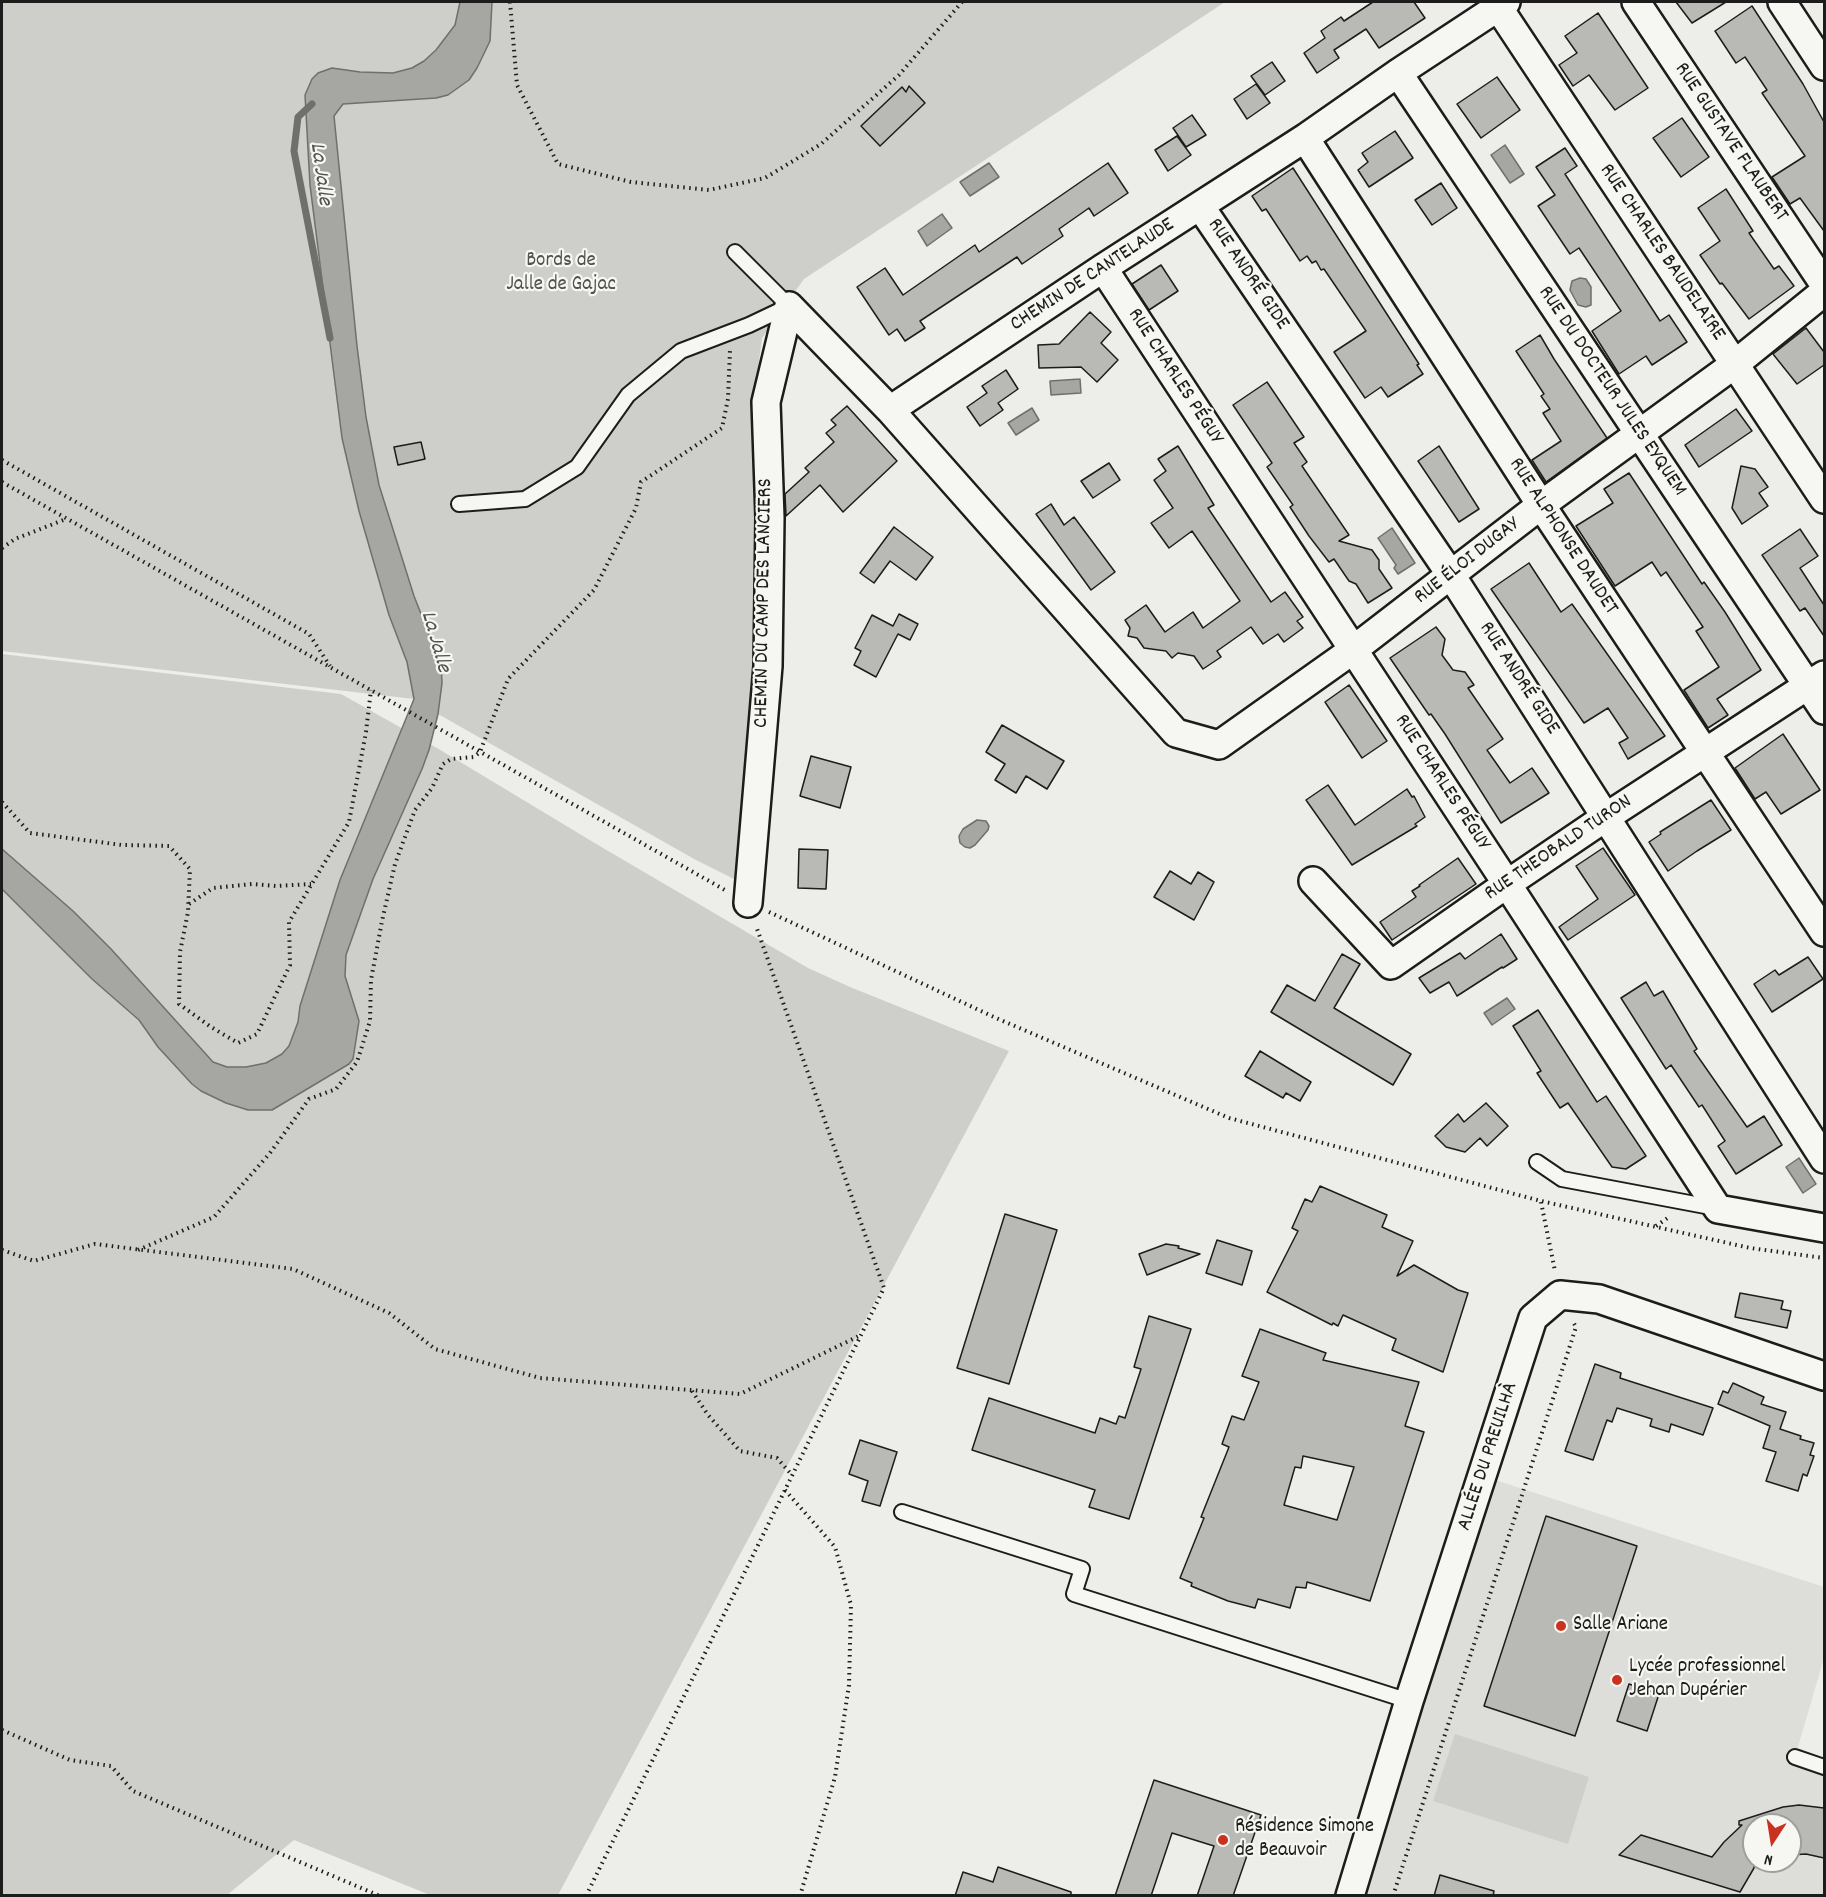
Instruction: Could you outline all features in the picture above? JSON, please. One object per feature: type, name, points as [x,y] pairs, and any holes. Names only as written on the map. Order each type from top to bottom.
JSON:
[{"type":"street","name":"RUE GUSTAVE FLAUBERT","points":[[1636,2],[1824,284]]},
{"type":"street","points":[[1782,2],[1824,66]]},
{"type":"street","name":"CHEMIN DE CANTELAUDE","points":[[890,411],[1103,268],[1305,138],[1502,4]]},
{"type":"street","name":"RUE CHARLES BAUDELAIRE","points":[[1502,4],[1824,499]]},
{"type":"street","name":"RUE DU DOCTEUR JULES EYQUEM","points":[[1398,73],[1639,435],[1816,680],[1824,710]]},
{"type":"street","name":"RUE ALPHONSE DAUDET","points":[[1305,138],[1541,505],[1824,932]]},
{"type":"street","name":"RUE ANDRÉ GIDE","points":[[1200,206],[1451,575],[1824,1159]]},
{"type":"street","name":"RUE CHARLES PÉGUY","points":[[1103,268],[1718,1209]]},
{"type":"street","name":"RUE ÉLOI DUGAY","points":[[890,411],[1176,733],[1219,745],[1353,650],[1541,505],[1735,364],[1824,292]]},
{"type":"street","points":[[789,306],[890,411]]},
{"type":"street","name":"CHEMIN DU CAMP DES LANCIERS","points":[[748,903],[768,666],[770,518],[766,402],[789,306]]},
{"type":"street","name":"RUE THEOBALD TURON","points":[[1313,881],[1391,965],[1606,817],[1816,680]]},
{"type":"street","points":[[1718,1209],[1824,1228]]},
{"type":"street","points":[[1560,1295],[1599,1299],[1824,1376]]},
{"type":"street","name":"ALLÉE DU PREUILHÀ","points":[[1350,1896],[1409,1701],[1533,1318],[1560,1295]]},
{"type":"lane","points":[[459,504],[525,499],[577,468],[628,395],[681,351],[789,306],[735,252]]},
{"type":"lane","points":[[1537,1162],[1562,1179],[1718,1209]]},
{"type":"lane","points":[[902,1512],[1082,1569],[1074,1594],[1409,1701]]},
{"type":"lane","points":[[1795,1757],[1824,1767]]},
{"type":"path","points":[[510,2],[517,85],[558,164],[631,182],[709,190],[765,178],[821,144],[899,75],[962,2]]},
{"type":"path","points":[[138,1250],[214,1217],[270,1153],[309,1099],[336,1089],[357,1062],[370,1021],[370,980],[395,864],[415,810],[432,788],[443,764],[451,759],[474,756],[480,752],[508,679],[594,590],[636,508],[641,482],[722,428],[728,399],[730,332]]},
{"type":"path","points":[[2,460],[309,634],[330,667]]},
{"type":"path","points":[[2,482],[748,903],[996,1018],[1229,1118],[1541,1201],[1750,1248],[1824,1258]]},
{"type":"path","points":[[2,548],[15,538],[67,519]]},
{"type":"path","points":[[2,802],[30,832],[122,845],[169,846],[190,869],[188,904],[180,952],[179,1004],[211,1028],[238,1043],[257,1034],[290,965],[289,922],[349,822],[366,732],[371,690]]},
{"type":"path","points":[[188,904],[213,888],[252,884],[276,886],[312,884]]},
{"type":"path","points":[[586,1896],[884,1288],[748,903]]},
{"type":"path","points":[[1393,1896],[1576,1328],[1560,1295],[1541,1201]]},
{"type":"path","points":[[2,1250],[34,1262],[95,1244],[294,1269],[389,1313],[435,1349],[540,1378],[740,1394],[861,1335]]},
{"type":"path","points":[[692,1390],[708,1415],[740,1451],[777,1458],[792,1475]]},
{"type":"path","points":[[785,1490],[835,1547],[851,1605],[849,1685],[835,1777],[800,1896]]},
{"type":"path","points":[[2,1730],[70,1760],[111,1766],[133,1791],[380,1896]]},
{"type":"shaded area","name":"Lycée professionnel Jehan Dupérier","points":[[1483,1476],[1824,1587],[1824,1658],[1795,1757],[1824,1767],[1824,1895],[1350,1896]]},
{"type":"green space","points":[[2,2],[460,2],[455,25],[436,50],[424,61],[412,68],[393,73],[332,68],[318,73],[312,79],[305,95],[310,185],[342,438],[359,511],[389,615],[407,662],[414,699],[2,651]]},
{"type":"green space","name":"Bords de Jalle de Gajac","points":[[492,2],[1225,2],[804,279],[762,338],[752,415],[763,512],[742,883],[696,860],[438,714],[442,683],[379,485],[366,417],[334,116],[342,104],[436,98],[477,68],[490,41]]},
{"type":"green space","points":[[2,654],[341,694],[437,748],[808,968],[1009,1051],[558,1895],[430,1895],[294,1840],[227,1895],[2,1896]]},
{"type":"green space","points":[[1455,1734],[1589,1777],[1568,1844],[1433,1801]]},
{"type":"water","points":[[460,2],[492,2],[490,41],[469,80],[448,95],[436,98],[343,104],[334,116],[366,417],[379,485],[414,596],[441,665],[442,683],[438,714],[422,769],[373,879],[346,955],[345,976],[359,1021],[353,1059],[349,1064],[272,1110],[248,1110],[226,1103],[192,1084],[158,1047],[139,1020],[92,979],[2,889],[2,849],[73,911],[111,949],[213,1062],[227,1067],[246,1067],[266,1063],[282,1054],[289,1046],[340,880],[414,699],[407,662],[389,615],[359,511],[342,438],[310,185],[305,95],[312,79],[318,73],[332,68],[393,73],[412,68],[424,61],[436,50],[455,25]]},
{"type":"water","points":[[1505,145],[1524,174],[1510,183],[1491,155]]},
{"type":"water","points":[[989,163],[999,177],[970,196],[960,182]]},
{"type":"water","points":[[942,214],[952,228],[927,246],[918,231]]},
{"type":"water","points":[[1580,278],[1586,279],[1591,287],[1591,305],[1586,307],[1578,305],[1570,290],[1572,281]]},
{"type":"water","points":[[1080,379],[1081,393],[1051,395],[1050,381]]},
{"type":"water","points":[[1032,408],[1039,420],[1016,435],[1008,423]]},
{"type":"water","points":[[1392,528],[1415,563],[1398,574],[1394,568],[1396,565],[1378,538]]},
{"type":"water","points":[[977,820],[986,821],[989,826],[988,830],[975,845],[970,848],[965,847],[960,843],[959,836],[963,829]]},
{"type":"water","points":[[1507,998],[1515,1009],[1492,1025],[1484,1013]]},
{"type":"water","points":[[1799,1158],[1816,1184],[1803,1193],[1786,1167]]},
{"type":"building","points":[[1373,2],[1414,2],[1425,18],[1379,48],[1366,29],[1334,50],[1339,58],[1317,73],[1304,53],[1325,38],[1321,31],[1341,17],[1344,21]]},
{"type":"building","points":[[1676,2],[1726,2],[1692,23]]},
{"type":"building","points":[[1752,6],[1803,84],[1824,122],[1824,231],[1800,198],[1790,204],[1772,177],[1805,156],[1762,93],[1767,90],[1745,57],[1736,63],[1715,31]]},
{"type":"building","points":[[1598,13],[1648,88],[1615,110],[1589,75],[1573,86],[1559,65],[1577,53],[1565,36]]},
{"type":"building","points":[[1272,62],[1285,81],[1265,95],[1251,76]]},
{"type":"building","points":[[1497,77],[1520,110],[1481,138],[1457,104]]},
{"type":"building","points":[[1256,84],[1270,103],[1247,119],[1234,99]]},
{"type":"building","points":[[909,86],[925,103],[880,146],[861,126],[902,87],[906,92]]},
{"type":"building","points":[[1192,115],[1206,135],[1186,147],[1173,128]]},
{"type":"building","points":[[1682,118],[1709,157],[1681,177],[1653,138]]},
{"type":"building","points":[[1395,131],[1413,158],[1369,187],[1358,170],[1368,162],[1362,153]]},
{"type":"building","points":[[1177,136],[1191,155],[1168,171],[1155,150]]},
{"type":"building","points":[[1565,148],[1577,166],[1565,174],[1660,321],[1669,315],[1687,342],[1652,365],[1646,356],[1619,374],[1592,331],[1621,311],[1579,248],[1570,254],[1538,206],[1555,195],[1536,167]]},
{"type":"building","points":[[1108,163],[1128,193],[1094,216],[1089,208],[1059,229],[1063,236],[1022,264],[1017,257],[920,321],[925,328],[905,341],[897,329],[889,335],[857,287],[885,268],[903,295],[975,245],[979,252]]},
{"type":"building","points":[[1293,168],[1419,364],[1417,365],[1423,374],[1388,397],[1381,387],[1365,398],[1334,352],[1366,331],[1324,269],[1321,270],[1316,261],[1312,263],[1307,256],[1300,261],[1266,209],[1262,211],[1252,196]]},
{"type":"building","points":[[1441,183],[1457,208],[1432,225],[1415,200]]},
{"type":"building","points":[[1726,189],[1753,231],[1749,233],[1774,269],[1779,266],[1794,286],[1749,319],[1700,255],[1720,241],[1698,208]]},
{"type":"building","points":[[1161,265],[1178,291],[1149,310],[1132,284]]},
{"type":"building","points":[[1090,312],[1111,332],[1101,343],[1118,360],[1097,382],[1081,367],[1039,368],[1038,345],[1059,344]]},
{"type":"building","points":[[1806,328],[1824,352],[1824,365],[1797,384],[1773,354]]},
{"type":"building","points":[[1540,335],[1607,438],[1546,482],[1532,460],[1561,441],[1543,413],[1550,409],[1541,396],[1544,394],[1516,351]]},
{"type":"building","points":[[1006,370],[1018,389],[998,403],[1003,410],[980,426],[967,407],[987,393],[982,386]]},
{"type":"building","points":[[1267,382],[1304,437],[1294,443],[1307,462],[1302,466],[1349,535],[1339,541],[1372,550],[1379,560],[1379,569],[1392,588],[1368,603],[1356,584],[1349,581],[1334,559],[1329,562],[1309,536],[1290,507],[1293,505],[1267,467],[1272,463],[1233,405]]},
{"type":"building","points":[[847,406],[897,461],[843,512],[820,485],[786,516],[785,494],[809,472],[805,468],[834,442],[826,433],[836,425],[831,420]]},
{"type":"building","points":[[1736,409],[1752,431],[1699,467],[1685,445]]},
{"type":"building","points":[[421,442],[425,459],[398,465],[394,447]]},
{"type":"building","points":[[1178,446],[1214,505],[1208,508],[1271,602],[1285,592],[1303,617],[1297,621],[1303,628],[1284,642],[1278,634],[1263,644],[1251,627],[1217,651],[1221,657],[1203,669],[1194,656],[1178,653],[1172,658],[1166,651],[1144,648],[1137,638],[1128,636],[1130,628],[1125,620],[1146,605],[1165,632],[1193,612],[1203,628],[1240,601],[1192,531],[1169,548],[1151,523],[1173,508],[1154,480],[1166,471],[1158,459]]},
{"type":"building","points":[[1439,446],[1479,509],[1459,522],[1418,461]]},
{"type":"building","points":[[1109,463],[1120,480],[1093,498],[1081,481]]},
{"type":"building","points":[[1741,466],[1755,469],[1768,487],[1759,493],[1768,506],[1742,524],[1732,508]]},
{"type":"building","points":[[1629,473],[1702,584],[1704,582],[1725,612],[1761,670],[1717,699],[1728,715],[1708,728],[1684,690],[1719,667],[1696,631],[1703,627],[1666,572],[1661,576],[1652,562],[1615,586],[1576,526],[1613,503],[1604,489]]},
{"type":"building","points":[[1051,504],[1064,525],[1074,517],[1115,572],[1091,590],[1036,514]]},
{"type":"building","points":[[894,527],[933,557],[916,580],[890,561],[874,583],[860,573]]},
{"type":"building","points":[[1800,529],[1818,556],[1800,568],[1824,605],[1824,636],[1805,608],[1800,611],[1762,555]]},
{"type":"building","points":[[1529,563],[1561,612],[1572,604],[1665,736],[1628,759],[1619,743],[1628,738],[1608,708],[1584,723],[1491,589]]},
{"type":"building","points":[[899,614],[918,624],[910,640],[898,634],[876,677],[854,665],[861,651],[855,648],[872,615],[893,626]]},
{"type":"building","points":[[1436,627],[1445,639],[1442,655],[1453,670],[1465,672],[1474,685],[1468,688],[1503,739],[1487,750],[1510,783],[1532,768],[1549,793],[1501,823],[1445,734],[1431,714],[1429,715],[1390,658]]},
{"type":"building","points":[[1349,685],[1387,741],[1362,758],[1325,702]]},
{"type":"building","points":[[1002,725],[1064,761],[1047,789],[1026,776],[1016,793],[995,780],[1005,764],[986,752]]},
{"type":"building","points":[[1783,734],[1820,790],[1781,814],[1766,792],[1755,799],[1735,768]]},
{"type":"building","points":[[811,756],[851,767],[840,808],[800,796]]},
{"type":"building","points":[[1328,785],[1355,825],[1407,789],[1412,797],[1414,796],[1425,817],[1415,824],[1417,826],[1352,865],[1306,800]]},
{"type":"building","points":[[1711,800],[1731,830],[1668,871],[1649,842],[1661,834],[1660,832]]},
{"type":"building","points":[[1603,848],[1635,895],[1568,940],[1559,927],[1598,899],[1576,866]]},
{"type":"building","points":[[799,849],[828,850],[826,889],[798,888]]},
{"type":"building","points":[[1458,858],[1476,884],[1392,940],[1380,922],[1416,897],[1412,891],[1419,885]]},
{"type":"building","points":[[1170,871],[1191,884],[1198,872],[1214,882],[1194,920],[1154,897]]},
{"type":"building","points":[[1501,934],[1517,959],[1457,996],[1449,982],[1430,993],[1419,978],[1460,953],[1465,959]]},
{"type":"building","points":[[1342,954],[1360,964],[1334,1008],[1411,1054],[1393,1085],[1271,1012],[1287,985],[1315,1001]]},
{"type":"building","points":[[1808,957],[1823,979],[1772,1012],[1754,984],[1775,970],[1779,975]]},
{"type":"building","points":[[1646,982],[1654,996],[1663,991],[1697,1049],[1694,1051],[1747,1127],[1764,1116],[1782,1145],[1736,1174],[1718,1146],[1725,1141],[1702,1105],[1699,1107],[1671,1065],[1666,1069],[1621,998]]},
{"type":"building","points":[[1538,1010],[1597,1102],[1606,1096],[1646,1156],[1626,1169],[1612,1167],[1568,1103],[1560,1108],[1537,1073],[1541,1071],[1513,1026]]},
{"type":"building","points":[[1260,1051],[1311,1082],[1300,1101],[1286,1093],[1283,1098],[1245,1076]]},
{"type":"building","points":[[1486,1103],[1508,1126],[1487,1146],[1480,1138],[1465,1152],[1446,1147],[1435,1136],[1458,1114],[1464,1122]]},
{"type":"building","points":[[1320,1186],[1387,1215],[1382,1227],[1413,1241],[1397,1276],[1414,1265],[1458,1290],[1468,1293],[1443,1372],[1392,1350],[1396,1339],[1343,1315],[1338,1326],[1333,1323],[1332,1325],[1267,1292],[1298,1231],[1292,1228],[1305,1199],[1312,1202]]},
{"type":"building","points":[[1005,1214],[1057,1230],[1009,1384],[957,1368]]},
{"type":"building","points":[[1217,1240],[1252,1251],[1242,1285],[1206,1273]]},
{"type":"building","points":[[1166,1244],[1200,1254],[1147,1275],[1139,1254]]},
{"type":"building","points":[[1740,1293],[1783,1301],[1781,1309],[1791,1311],[1787,1328],[1735,1317]]},
{"type":"building","points":[[1149,1316],[1191,1329],[1129,1519],[1089,1507],[1095,1490],[972,1450],[989,1398],[1095,1433],[1100,1418],[1116,1424],[1119,1416],[1125,1418],[1141,1369],[1134,1367]]},
{"type":"building","points":[[1260,1329],[1326,1353],[1323,1360],[1419,1382],[1405,1426],[1424,1432],[1370,1601],[1307,1582],[1306,1588],[1296,1587],[1290,1608],[1258,1599],[1255,1608],[1228,1601],[1191,1586],[1192,1583],[1180,1578],[1229,1447],[1222,1444],[1232,1416],[1244,1420],[1259,1382],[1242,1376]],"holes":[[[1303,1456],[1354,1467],[1337,1520],[1284,1505],[1295,1467],[1301,1468]]]},
{"type":"building","points":[[1595,1364],[1621,1373],[1620,1378],[1713,1408],[1703,1435],[1671,1424],[1669,1432],[1650,1426],[1652,1419],[1617,1408],[1612,1422],[1607,1420],[1593,1460],[1565,1451]]},
{"type":"building","points":[[1733,1383],[1764,1397],[1761,1404],[1786,1412],[1780,1429],[1814,1443],[1810,1455],[1814,1456],[1807,1476],[1803,1474],[1798,1491],[1766,1481],[1776,1452],[1763,1448],[1770,1426],[1718,1404],[1723,1391],[1728,1393]]},
{"type":"building","points":[[860,1440],[897,1452],[880,1506],[862,1501],[868,1481],[849,1474]]},
{"type":"building","name":"Salle Ariane","points":[[1546,1516],[1637,1546],[1575,1736],[1484,1706]]},
{"type":"building","points":[[1629,1684],[1659,1694],[1647,1731],[1617,1721]]},
{"type":"building","name":"Résidence Simone de Beauvoir","points":[[1154,1780],[1261,1815],[1233,1896],[1197,1896],[1214,1846],[1172,1833],[1151,1896],[1115,1896]]},
{"type":"building","points":[[1799,1805],[1824,1808],[1824,1858],[1802,1854],[1802,1813],[1764,1813]]},
{"type":"building","points":[[1742,1825],[1742,1873],[1751,1873],[1740,1892],[1619,1855],[1641,1835],[1712,1857]]},
{"type":"building","points":[[998,1867],[1071,1892],[1071,1896],[955,1896],[963,1872],[993,1882]]},
{"type":"building","points":[[1440,1875],[1494,1891],[1493,1896],[1434,1896]]},
{"type":"waterway","name":"La Jalle","points":[[312,104],[298,117],[294,151],[330,338]]},
{"type":"place","name":"Salle Ariane","points":[[1561,1626]]},
{"type":"place","name":"Lycée professionnel Jehan Dupérier","points":[[1617,1680]]},
{"type":"place","name":"Résidence Simone de Beauvoir","points":[[1223,1840]]}]
